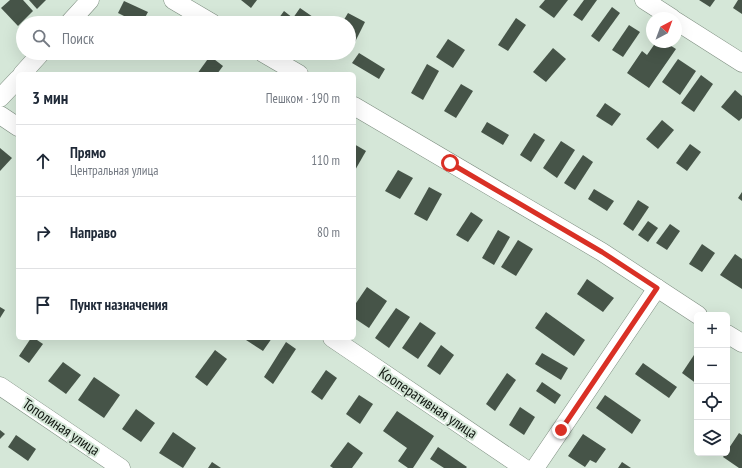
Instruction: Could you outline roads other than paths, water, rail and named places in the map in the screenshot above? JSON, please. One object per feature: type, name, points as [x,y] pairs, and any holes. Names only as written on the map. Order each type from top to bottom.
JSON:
[{"type":"street","points":[[75,16],[90,0]]},
{"type":"street","points":[[173,0],[200,16]]},
{"type":"street","points":[[644,0],[663,12]]},
{"type":"street","points":[[682,25],[742,63]]},
{"type":"street","points":[[24,72],[35,60]]},
{"type":"street","points":[[275,60],[296,72]]},
{"type":"street","points":[[0,98],[16,81]]},
{"type":"street","points":[[356,107],[602,252],[694,312]]},
{"type":"street","points":[[0,115],[16,126]]},
{"type":"street","points":[[535,468],[657,288]]},
{"type":"street","points":[[730,336],[742,343]]},
{"type":"street","name":"Кооперативная улица","points":[[335,340],[524,468]]},
{"type":"street","name":"Тополиная улица","points":[[0,386],[121,468]]}]
